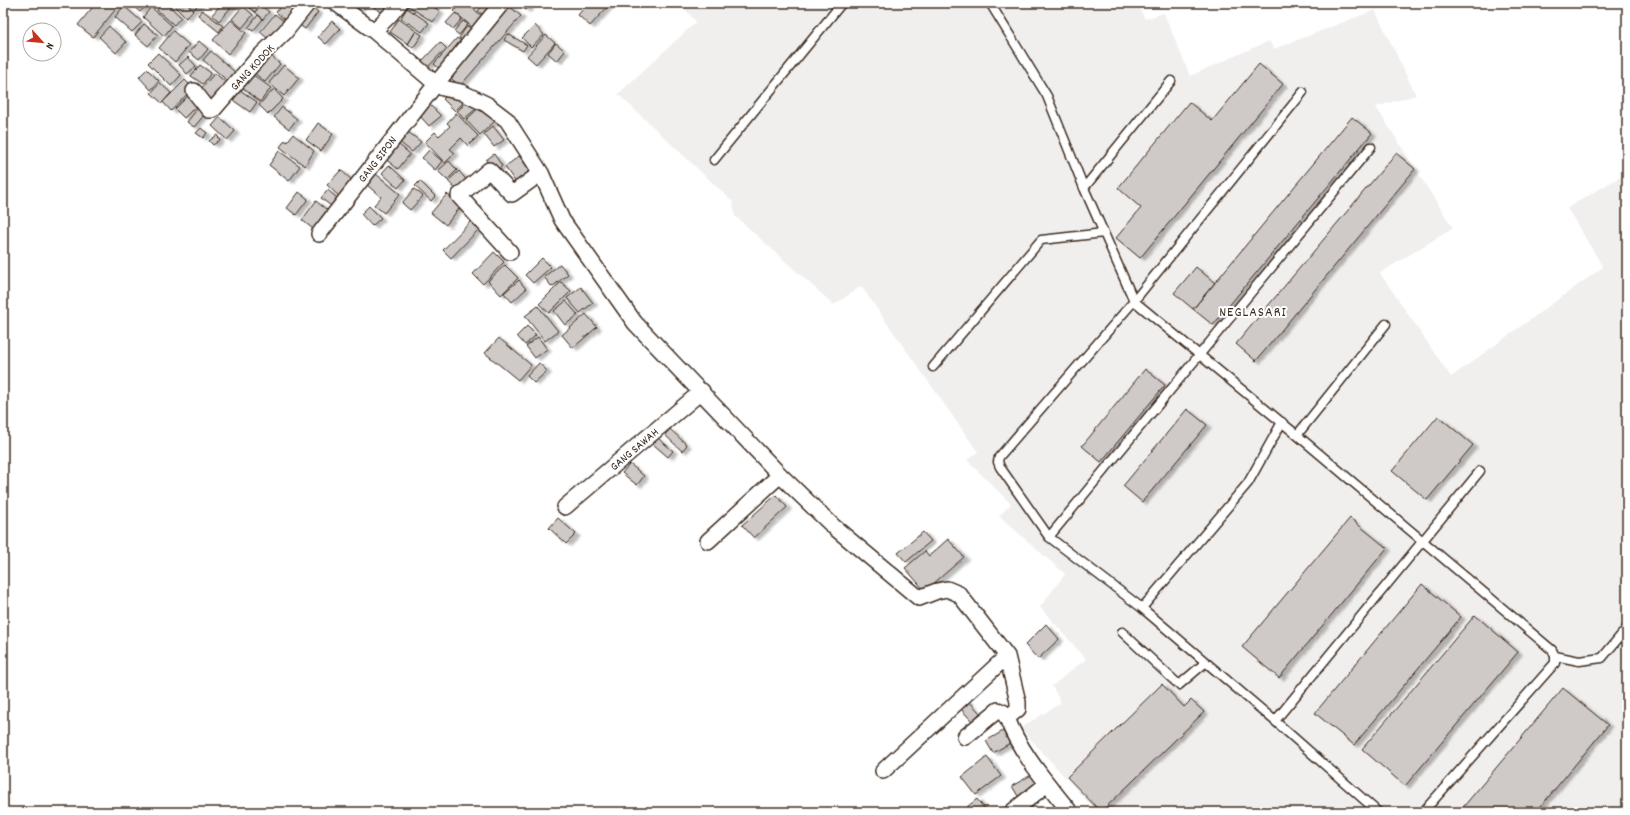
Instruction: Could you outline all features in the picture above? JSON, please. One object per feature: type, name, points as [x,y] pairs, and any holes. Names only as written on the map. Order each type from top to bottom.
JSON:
[{"type":"street","name":"GANG KODOK","points":[[194,91],[209,110],[213,110],[257,59],[285,32],[308,3]]},
{"type":"street","points":[[336,3],[374,31],[436,84],[443,88],[462,92],[486,104],[507,120],[541,173],[562,220],[635,323],[702,391],[780,475],[834,527],[919,598],[947,589],[959,594],[1007,656],[1018,702],[1018,709],[1007,718]]},
{"type":"street","points":[[374,31],[400,3]]},
{"type":"street","name":"GANG SIPON","points":[[319,234],[436,84],[502,3]]},
{"type":"street","points":[[510,252],[459,196],[489,170],[512,194],[541,173]]},
{"type":"street","name":"GANG SAWAH","points":[[566,507],[702,391]]},
{"type":"street","points":[[708,541],[780,475]]},
{"type":"street","points":[[883,771],[1007,656]]},
{"type":"street","points":[[965,737],[998,710],[1003,712],[1013,734],[1047,784],[1070,812]]},
{"type":"street","points":[[1012,812],[1047,784]]},
{"type":"lane","points":[[714,160],[842,3]]},
{"type":"lane","points":[[990,3],[1047,96],[1084,188],[1134,302],[1282,422],[1552,650],[1555,656],[1555,663],[1423,812]]},
{"type":"lane","points":[[1084,188],[1171,81]]},
{"type":"lane","points":[[1303,92],[1134,302],[999,457],[998,462],[1000,468],[1049,537],[1142,608],[1275,721],[1378,812]]},
{"type":"lane","points":[[1049,537],[1371,146]]},
{"type":"lane","points":[[933,367],[1041,240],[1104,233]]},
{"type":"lane","points":[[1297,435],[1386,324]]},
{"type":"lane","points":[[1142,608],[1248,483],[1282,422]]},
{"type":"lane","points":[[1275,721],[1422,539],[1480,471]]},
{"type":"lane","points":[[1555,656],[1580,661],[1602,658],[1627,628]]},
{"type":"lane","points":[[1122,632],[1179,685],[1206,662]]},
{"type":"shaded area","points":[[680,3],[1137,3],[1145,19],[1164,13],[1190,76],[1269,41],[1274,49],[1375,10],[1416,95],[1376,107],[1453,228],[1380,273],[1451,377],[1603,267],[1567,208],[1627,173],[1627,812],[1097,812],[1020,728],[1061,703],[1052,686],[1086,659],[1040,607],[1065,574],[999,516],[1011,504],[967,460],[978,452],[861,286],[834,305],[735,216],[733,202],[618,94],[696,22]]},
{"type":"building","points":[[96,3],[120,4],[93,37],[78,25]]},
{"type":"building","points":[[136,3],[148,3],[140,12],[133,6]]},
{"type":"building","points":[[163,3],[166,3],[181,17],[174,25],[157,10]]},
{"type":"building","points":[[171,3],[186,3],[193,10],[186,18]]},
{"type":"building","points":[[186,3],[200,3],[193,10]]},
{"type":"building","points":[[222,3],[230,3],[233,5],[219,21],[212,15]]},
{"type":"building","points":[[257,3],[260,6],[255,12],[245,4]]},
{"type":"building","points":[[284,3],[296,3],[301,7],[287,22],[276,12]]},
{"type":"building","points":[[349,3],[363,3],[357,10]]},
{"type":"building","points":[[367,3],[391,3],[385,14]]},
{"type":"building","points":[[410,3],[427,3],[440,11],[433,22],[408,6]]},
{"type":"building","points":[[460,3],[467,3],[485,19],[475,30],[454,11]]},
{"type":"building","points":[[485,3],[489,3],[494,7],[486,17],[478,11]]},
{"type":"building","points":[[516,3],[531,3],[526,10]]},
{"type":"building","points":[[588,3],[611,3],[590,26],[578,15]]},
{"type":"building","points":[[261,5],[269,12],[263,19],[255,12]]},
{"type":"building","points":[[508,5],[521,16],[460,86],[447,75]]},
{"type":"building","points":[[124,6],[142,22],[132,32],[115,17]]},
{"type":"building","points":[[243,6],[253,15],[242,28],[232,19]]},
{"type":"building","points":[[310,6],[318,12],[305,29],[297,23]]},
{"type":"building","points":[[151,7],[172,26],[164,36],[143,17]]},
{"type":"building","points":[[407,8],[429,23],[422,32],[401,18]]},
{"type":"building","points":[[202,10],[223,26],[219,32],[198,15]]},
{"type":"building","points":[[455,13],[462,19],[453,29],[446,23]]},
{"type":"building","points":[[275,14],[287,24],[272,42],[260,32]]},
{"type":"building","points":[[258,15],[263,19],[253,31],[248,28]]},
{"type":"building","points":[[399,19],[416,31],[408,44],[390,32]]},
{"type":"building","points":[[231,20],[246,33],[228,54],[213,40]]},
{"type":"building","points":[[332,21],[340,29],[326,44],[318,37]]},
{"type":"building","points":[[463,21],[468,24],[459,35],[454,31]]},
{"type":"building","points":[[144,24],[158,35],[148,46],[135,35]]},
{"type":"building","points":[[535,25],[544,35],[531,47],[522,38]]},
{"type":"building","points":[[109,26],[126,42],[116,53],[99,37]]},
{"type":"building","points":[[467,26],[475,31],[466,43],[459,38]]},
{"type":"building","points":[[173,31],[189,45],[175,62],[159,48]]},
{"type":"building","points":[[416,31],[422,35],[413,48],[408,44]]},
{"type":"building","points":[[508,34],[527,45],[523,51],[504,40]]},
{"type":"building","points":[[546,35],[555,43],[536,64],[527,56]]},
{"type":"building","points":[[457,38],[466,45],[443,72],[434,64]]},
{"type":"building","points":[[199,41],[208,49],[199,60],[189,52]]},
{"type":"building","points":[[440,42],[446,48],[428,67],[422,61]]},
{"type":"building","points":[[556,43],[565,51],[557,61],[548,53]]},
{"type":"building","points":[[211,51],[236,73],[229,82],[203,60]]},
{"type":"building","points":[[158,53],[181,75],[171,86],[148,63]]},
{"type":"building","points":[[268,53],[280,64],[265,82],[252,71]]},
{"type":"building","points":[[188,57],[196,66],[187,74],[179,65]]},
{"type":"building","points":[[1259,64],[1283,84],[1140,258],[1116,238],[1141,208],[1118,188],[1189,102],[1212,121]]},
{"type":"building","points":[[200,65],[211,73],[203,84],[191,76]]},
{"type":"building","points":[[284,65],[299,78],[284,96],[269,83]]},
{"type":"building","points":[[147,69],[159,81],[151,90],[139,77]]},
{"type":"building","points":[[248,71],[271,88],[260,102],[238,84]]},
{"type":"building","points":[[215,73],[227,84],[211,103],[198,92]]},
{"type":"building","points":[[185,80],[193,88],[171,111],[163,102]]},
{"type":"building","points":[[160,83],[171,93],[162,103],[151,93]]},
{"type":"building","points":[[237,88],[257,102],[250,112],[230,98]]},
{"type":"building","points":[[274,89],[283,99],[268,114],[259,105]]},
{"type":"building","points":[[451,91],[463,103],[455,111],[443,99]]},
{"type":"building","points":[[191,93],[200,102],[184,118],[175,109]]},
{"type":"building","points":[[470,100],[477,108],[464,119],[457,111]]},
{"type":"building","points":[[430,105],[441,116],[429,126],[419,115]]},
{"type":"building","points":[[482,105],[496,120],[480,135],[466,120]]},
{"type":"building","points":[[199,107],[206,113],[194,127],[187,122]]},
{"type":"building","points":[[282,107],[297,119],[289,129],[274,117]]},
{"type":"building","points":[[456,113],[478,136],[468,146],[461,138],[450,149],[455,153],[445,163],[425,142],[435,132],[439,136],[450,126],[447,123]]},
{"type":"building","points":[[220,117],[235,131],[227,140],[212,126]]},
{"type":"building","points":[[1352,117],[1372,133],[1213,325],[1193,309]]},
{"type":"building","points":[[318,123],[333,134],[321,151],[306,140]]},
{"type":"building","points":[[493,126],[504,140],[494,147],[484,134]]},
{"type":"building","points":[[201,128],[207,133],[203,138],[196,133]]},
{"type":"building","points":[[407,131],[421,142],[412,152],[398,141]]},
{"type":"building","points":[[293,134],[314,151],[305,166],[280,147],[285,140],[287,142]]},
{"type":"building","points":[[217,135],[220,140],[213,145],[209,141]]},
{"type":"building","points":[[397,143],[410,154],[398,169],[384,158]]},
{"type":"building","points":[[429,150],[442,161],[435,170],[422,158]]},
{"type":"building","points":[[279,151],[300,166],[289,181],[269,165]]},
{"type":"building","points":[[1396,153],[1415,169],[1256,361],[1236,344]]},
{"type":"building","points":[[494,154],[502,166],[494,172],[486,160]]},
{"type":"building","points":[[519,156],[531,172],[516,183],[505,167]]},
{"type":"building","points":[[449,161],[457,170],[447,180],[438,171]]},
{"type":"building","points":[[389,165],[405,180],[398,188],[382,173]]},
{"type":"building","points":[[341,170],[356,184],[342,199],[327,185]]},
{"type":"building","points":[[459,171],[469,183],[459,193],[448,181]]},
{"type":"building","points":[[376,174],[400,194],[384,213],[374,205],[381,197],[367,185]]},
{"type":"building","points":[[420,181],[435,196],[431,201],[415,186]]},
{"type":"building","points":[[414,189],[423,196],[410,210],[402,203]]},
{"type":"building","points":[[328,190],[338,199],[331,206],[321,198]]},
{"type":"building","points":[[299,192],[308,199],[296,215],[287,208]]},
{"type":"building","points":[[447,194],[461,206],[446,225],[431,213]]},
{"type":"building","points":[[316,201],[327,210],[313,229],[302,220]]},
{"type":"building","points":[[369,206],[381,218],[372,226],[361,214]]},
{"type":"building","points":[[472,220],[480,228],[451,258],[443,250]]},
{"type":"building","points":[[494,252],[504,262],[483,284],[473,274]]},
{"type":"building","points":[[542,258],[551,267],[533,283],[525,275]]},
{"type":"building","points":[[560,264],[568,274],[552,287],[544,277]]},
{"type":"building","points":[[505,265],[518,278],[501,295],[488,281]]},
{"type":"building","points":[[1196,267],[1215,283],[1193,309],[1174,293]]},
{"type":"building","points":[[519,280],[526,289],[512,302],[504,293]]},
{"type":"building","points":[[561,282],[571,291],[549,313],[539,304]]},
{"type":"building","points":[[581,287],[593,303],[580,313],[567,298]]},
{"type":"building","points":[[566,301],[578,315],[565,325],[554,311]]},
{"type":"building","points":[[538,306],[558,331],[545,341],[525,316]]},
{"type":"building","points":[[586,314],[597,327],[573,348],[562,335]]},
{"type":"building","points":[[527,326],[536,335],[525,345],[517,336]]},
{"type":"building","points":[[538,337],[547,349],[535,358],[526,346]]},
{"type":"building","points":[[499,338],[531,365],[518,380],[485,353]]},
{"type":"building","points":[[539,363],[547,371],[534,383],[527,376]]},
{"type":"building","points":[[1145,369],[1165,385],[1101,462],[1082,446]]},
{"type":"building","points":[[1187,409],[1207,425],[1142,502],[1123,486]]},
{"type":"building","points":[[1438,416],[1473,445],[1427,500],[1392,471]]},
{"type":"building","points":[[670,429],[687,445],[682,451],[665,435]]},
{"type":"building","points":[[658,438],[673,451],[668,457],[653,444]]},
{"type":"building","points":[[630,464],[644,476],[637,485],[622,473]]},
{"type":"building","points":[[776,495],[787,507],[754,538],[742,525]]},
{"type":"building","points":[[558,518],[576,534],[566,544],[549,528]]},
{"type":"building","points":[[1350,518],[1387,548],[1279,678],[1242,647]]},
{"type":"building","points":[[923,532],[931,541],[906,562],[898,553]]},
{"type":"building","points":[[948,539],[964,557],[925,591],[905,568],[925,551],[929,556]]},
{"type":"building","points":[[1422,584],[1461,617],[1354,745],[1315,713]]},
{"type":"building","points":[[1475,615],[1518,652],[1405,786],[1362,749]]},
{"type":"building","points":[[1046,624],[1059,639],[1038,659],[1025,645]]},
{"type":"building","points":[[1162,684],[1184,707],[1191,700],[1204,712],[1101,812],[1067,777]]},
{"type":"building","points":[[1563,688],[1608,725],[1536,812],[1459,812]]},
{"type":"building","points":[[967,699],[980,713],[972,721],[959,707]]},
{"type":"building","points":[[1003,731],[1010,743],[993,753],[986,741]]},
{"type":"building","points":[[987,757],[1001,776],[976,795],[962,777]]},
{"type":"building","points":[[1033,774],[1040,786],[1019,798],[1012,786]]},
{"type":"building","points":[[977,799],[987,812],[971,812],[967,807]]},
{"type":"district","name":"NEGLASARI","points":[[1253,311]]}]
